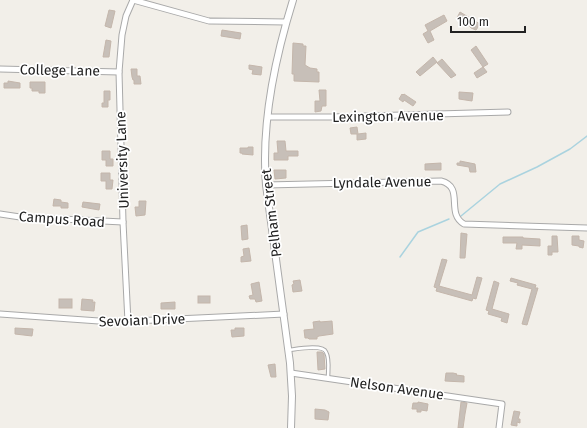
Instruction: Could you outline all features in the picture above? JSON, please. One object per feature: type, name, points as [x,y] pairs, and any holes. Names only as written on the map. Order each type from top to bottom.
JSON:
[{"type":"street","points":[[133,0],[209,21],[286,22]]},
{"type":"street","name":"University Lane","points":[[128,322],[123,222],[119,72],[122,36],[126,16],[133,0]]},
{"type":"street","name":"Pelham Street","points":[[291,428],[292,396],[289,350],[266,185],[264,158],[268,117],[277,57],[293,0]]},
{"type":"street","name":"College Lane","points":[[0,69],[119,72]]},
{"type":"street","name":"Lexington Avenue","points":[[268,117],[331,117],[508,112]]},
{"type":"street","name":"Lyndale Avenue","points":[[266,185],[441,181],[452,188],[454,193],[455,214],[464,224],[587,228]]},
{"type":"street","name":"Campus Road","points":[[0,214],[20,217],[123,222]]},
{"type":"street","name":"Sevoian Drive","points":[[0,314],[100,322],[128,322],[284,314]]},
{"type":"street","name":"Nelson Avenue","points":[[291,373],[502,404],[499,428]]},
{"type":"lane","points":[[289,350],[319,347],[324,349],[326,351],[328,361],[328,378]]},
{"type":"building","points":[[109,10],[115,11],[111,28],[105,26]]},
{"type":"building","points":[[460,12],[480,24],[476,30],[457,18]]},
{"type":"building","points":[[444,15],[447,21],[430,31],[434,40],[428,43],[423,34],[428,31],[425,25]]},
{"type":"building","points":[[222,30],[241,33],[240,39],[221,36]]},
{"type":"building","points":[[106,40],[111,41],[109,57],[103,57]]},
{"type":"building","points":[[293,43],[303,44],[303,46],[306,46],[305,65],[310,68],[317,69],[317,72],[319,72],[319,82],[294,81],[294,74],[292,74]]},
{"type":"building","points":[[476,46],[488,64],[483,67],[471,50]]},
{"type":"building","points":[[433,57],[437,62],[420,76],[416,72]]},
{"type":"building","points":[[442,59],[456,75],[451,78],[437,63]]},
{"type":"building","points":[[249,65],[262,67],[261,75],[252,74],[253,70],[249,69]]},
{"type":"building","points":[[483,67],[487,72],[477,78],[474,73]]},
{"type":"building","points":[[131,69],[137,69],[137,76],[140,76],[141,84],[134,84]]},
{"type":"building","points":[[8,81],[20,83],[20,88],[4,88],[4,83],[8,83]]},
{"type":"building","points":[[30,82],[45,82],[45,93],[32,91],[32,88],[30,88]]},
{"type":"building","points":[[319,90],[326,90],[326,106],[322,106],[321,111],[315,112],[315,101],[320,101]]},
{"type":"building","points":[[104,91],[110,91],[108,107],[102,107],[102,103],[104,103]]},
{"type":"building","points":[[459,92],[473,93],[472,101],[459,99]]},
{"type":"building","points":[[402,94],[416,102],[413,106],[404,100],[403,102],[399,99]]},
{"type":"building","points":[[357,127],[358,134],[366,133],[366,139],[357,140],[357,134],[351,134],[350,128]]},
{"type":"building","points":[[277,141],[285,141],[286,151],[298,151],[298,156],[288,156],[288,160],[274,160],[274,153],[278,153]]},
{"type":"building","points":[[253,147],[253,155],[240,153],[240,148]]},
{"type":"building","points":[[102,151],[110,151],[110,159],[113,159],[113,166],[106,166],[106,160],[102,160]]},
{"type":"building","points":[[460,161],[475,164],[476,172],[470,172],[469,167],[457,165]]},
{"type":"building","points":[[441,163],[441,170],[425,170],[425,164]]},
{"type":"building","points":[[274,170],[286,170],[286,178],[275,179]]},
{"type":"building","points":[[101,173],[110,173],[110,180],[113,180],[112,189],[106,189],[106,181],[101,181]]},
{"type":"building","points":[[54,199],[68,203],[68,208],[53,206]]},
{"type":"building","points":[[139,201],[146,201],[145,215],[136,216],[135,207],[139,207]]},
{"type":"building","points":[[83,202],[100,204],[99,210],[82,207]]},
{"type":"building","points":[[247,225],[248,239],[242,240],[241,226]]},
{"type":"building","points":[[461,233],[467,234],[465,258],[460,258]]},
{"type":"building","points":[[552,236],[557,236],[558,252],[552,252],[552,255],[548,255],[548,246],[552,246]]},
{"type":"building","points":[[572,236],[579,236],[579,240],[584,241],[583,248],[572,245]]},
{"type":"building","points":[[503,237],[540,239],[540,246],[522,245],[522,249],[516,249],[517,243],[503,243]]},
{"type":"building","points":[[249,248],[251,261],[241,262],[241,257],[244,256],[243,249]]},
{"type":"building","points":[[442,259],[447,260],[439,286],[472,295],[477,277],[482,278],[476,299],[473,298],[472,301],[436,291],[437,288],[434,287]]},
{"type":"building","points":[[511,278],[536,285],[535,288],[538,288],[527,325],[522,324],[532,289],[517,285],[518,283],[510,281]]},
{"type":"building","points":[[300,280],[302,291],[293,292],[293,281]]},
{"type":"building","points":[[494,281],[499,283],[492,309],[509,314],[507,323],[501,321],[502,318],[488,314],[489,311],[486,310]]},
{"type":"building","points":[[259,282],[262,301],[256,302],[255,299],[250,299],[249,296],[253,295],[251,284]]},
{"type":"building","points":[[198,296],[210,296],[210,303],[198,303]]},
{"type":"building","points":[[59,299],[72,299],[72,308],[59,308]]},
{"type":"building","points":[[82,299],[93,300],[92,302],[95,302],[94,311],[81,310]]},
{"type":"building","points":[[175,302],[175,309],[161,309],[161,303]]},
{"type":"building","points":[[332,321],[333,334],[319,336],[317,339],[305,338],[304,330],[314,329],[313,322]]},
{"type":"building","points":[[15,328],[33,329],[32,336],[15,334]]},
{"type":"building","points":[[235,328],[244,328],[244,336],[232,337],[231,330],[235,330]]},
{"type":"building","points":[[317,352],[322,352],[324,354],[325,369],[318,370]]},
{"type":"building","points":[[275,364],[276,377],[271,377],[268,365]]},
{"type":"building","points":[[446,373],[464,376],[464,382],[445,381]]},
{"type":"building","points":[[418,402],[428,404],[427,411],[421,410],[421,412],[417,412],[417,409],[412,409],[413,403]]},
{"type":"building","points":[[461,402],[467,403],[463,428],[458,428]]},
{"type":"building","points":[[315,409],[329,412],[328,420],[315,419]]},
{"type":"building","points":[[514,411],[520,412],[518,419],[520,419],[520,423],[517,422],[517,426],[511,425]]},
{"type":"waterway","points":[[461,216],[500,184],[537,167],[570,149],[587,136]]},
{"type":"waterway","points":[[400,257],[418,232],[449,219]]}]
